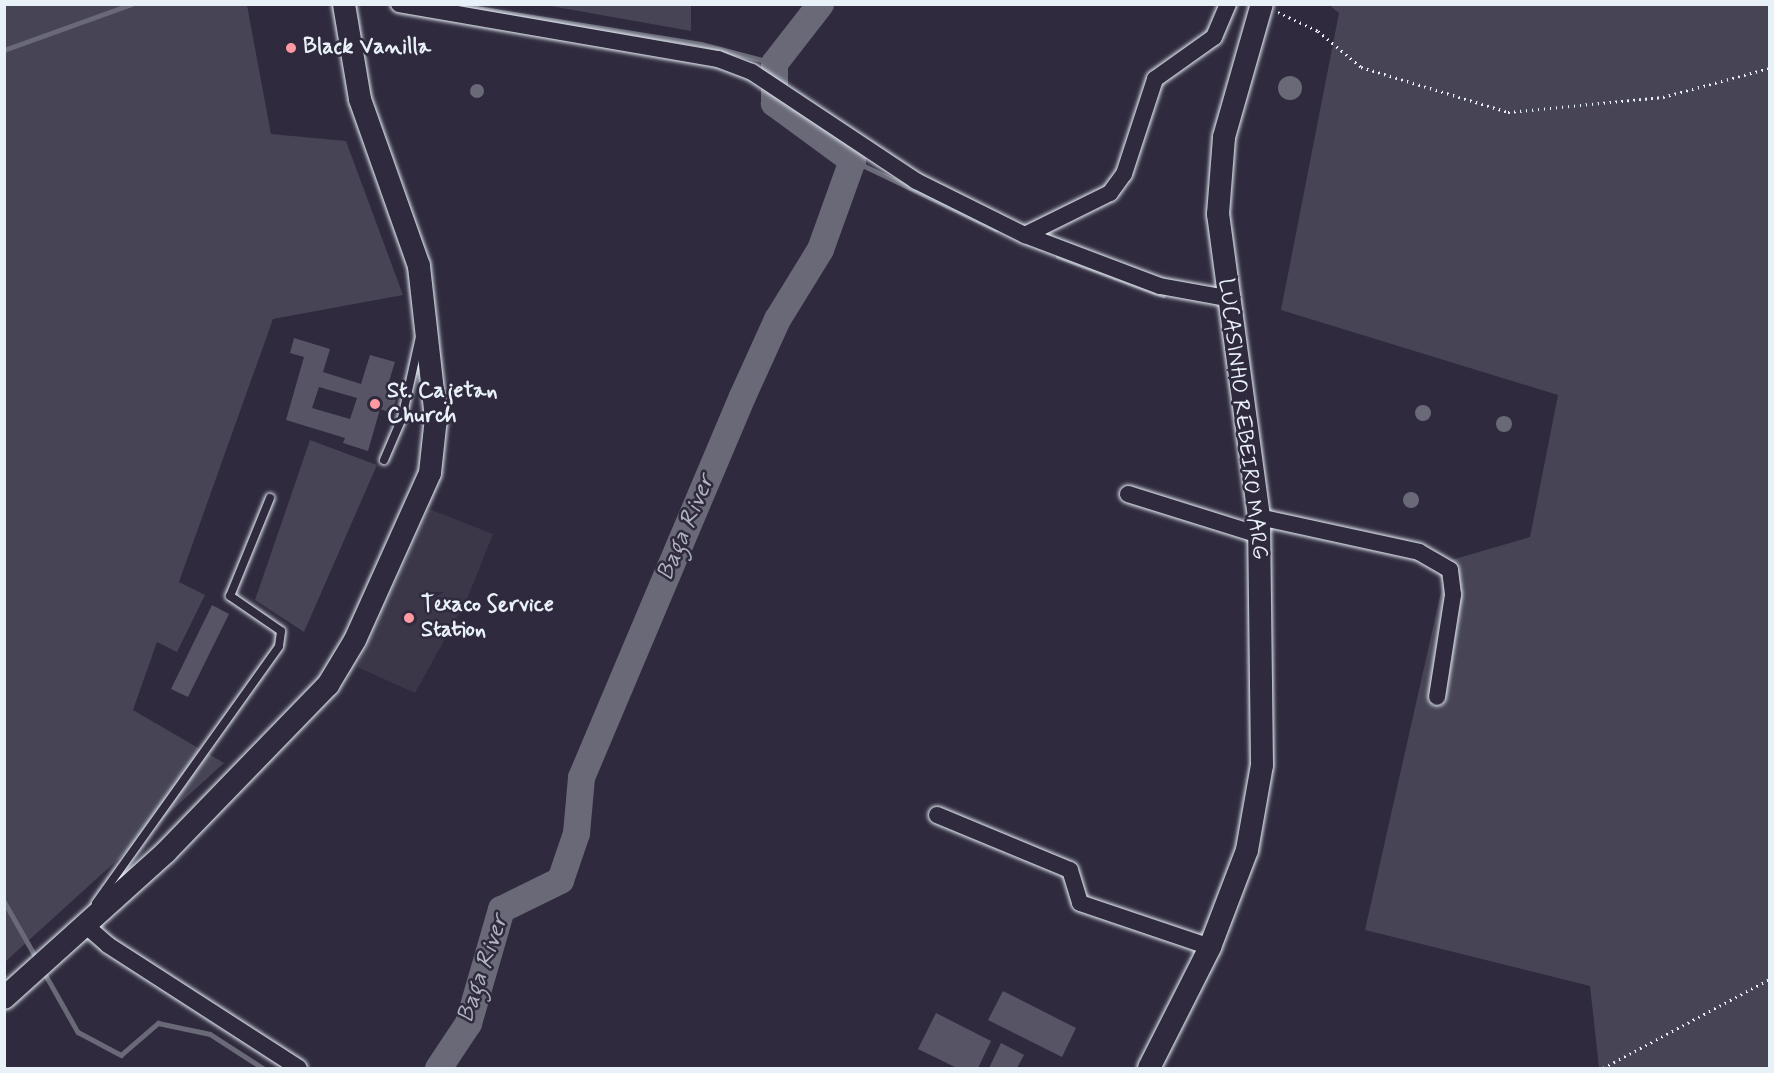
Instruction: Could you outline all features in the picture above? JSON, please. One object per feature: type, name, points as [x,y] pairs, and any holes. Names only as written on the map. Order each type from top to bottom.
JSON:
[{"type":"main road","points":[[4,998],[268,751],[342,664],[430,473],[435,418],[427,314],[419,266],[360,99],[344,4]]},
{"type":"main road","name":"LUCASINHO REBEIRO MARG","points":[[1149,1068],[1210,947],[1248,850],[1262,765],[1259,526],[1227,298],[1218,214],[1224,137],[1262,5]]},
{"type":"street","points":[[399,4],[718,59],[752,72],[916,181],[1026,235],[1160,286],[1227,298]]},
{"type":"street","points":[[1026,235],[1110,193],[1124,174],[1155,79],[1214,37],[1228,4]]},
{"type":"street","points":[[1128,494],[1259,526],[1419,552],[1450,570],[1453,594],[1437,697]]},
{"type":"street","points":[[937,815],[1070,870],[1080,903],[1210,947]]},
{"type":"street","points":[[84,924],[108,945],[299,1068]]},
{"type":"lane","points":[[384,460],[402,418],[427,314]]},
{"type":"lane","points":[[84,924],[116,869],[279,646],[281,631],[230,596],[270,498]]},
{"type":"path","points":[[1262,5],[1318,31],[1361,67],[1508,112],[1663,97],[1770,68]]},
{"type":"path","points":[[1603,1068],[1770,979]]},
{"type":"shaded area","points":[[5,5],[247,5],[271,134],[346,141],[403,295],[273,319],[179,582],[205,595],[177,652],[157,642],[133,710],[224,763],[5,962]]},
{"type":"shaded area","points":[[545,5],[691,5],[691,31]]},
{"type":"shaded area","points":[[1329,5],[1769,5],[1769,1068],[1599,1068],[1590,986],[1365,930],[1448,561],[1530,537],[1558,395],[1281,310],[1339,13]]},
{"type":"shaded area","points":[[310,440],[377,465],[304,632],[255,600]]},
{"type":"shaded area","points":[[429,509],[493,534],[467,599],[415,693],[357,667]]},
{"type":"water","points":[[1290,76],[1298,80],[1302,88],[1298,96],[1290,100],[1282,96],[1278,88],[1282,80]]},
{"type":"water","points":[[477,84],[482,86],[484,91],[482,96],[477,98],[472,96],[470,91],[472,86]]},
{"type":"water","points":[[1420,405],[1426,405],[1431,413],[1429,419],[1420,421],[1415,416],[1415,410]]},
{"type":"water","points":[[1501,416],[1507,416],[1512,424],[1510,430],[1501,432],[1496,427],[1496,421]]},
{"type":"water","points":[[1408,492],[1414,492],[1419,500],[1417,506],[1408,508],[1403,503],[1403,497]]},
{"type":"building","points":[[294,338],[330,349],[323,372],[361,384],[370,355],[395,362],[386,391],[397,395],[392,413],[380,409],[368,451],[343,443],[345,438],[286,420],[304,357],[290,353]],"holes":[[[319,387],[357,398],[350,419],[312,408]]]},
{"type":"building","points":[[212,605],[229,614],[188,697],[171,689]]},
{"type":"building","points":[[1003,991],[1076,1028],[1062,1057],[988,1020]]},
{"type":"building","points":[[936,1013],[991,1041],[978,1068],[957,1068],[918,1049]]},
{"type":"building","points":[[1001,1043],[1024,1055],[1017,1068],[989,1068]]},
{"type":"waterway","points":[[4,50],[132,4]]},
{"type":"waterway","points":[[452,4],[701,44],[774,63]]},
{"type":"waterway","name":"Baga River","points":[[438,1068],[468,1023],[501,909],[560,880],[576,833],[581,777],[742,396],[777,319],[820,249],[852,160],[774,103],[774,63],[820,4]]},
{"type":"waterway","points":[[852,160],[996,229]]},
{"type":"waterway","points":[[1058,256],[1163,295]]},
{"type":"waterway","points":[[4,901],[37,959]]},
{"type":"waterway","points":[[44,972],[78,1032],[121,1055],[158,1023],[210,1034],[263,1068]]},
{"type":"place","name":"Black Vanilla","points":[[291,48]]},
{"type":"place","name":"St. Cajetan Church","points":[[375,404]]},
{"type":"place","name":"Texaco Service Station","points":[[409,618]]}]
